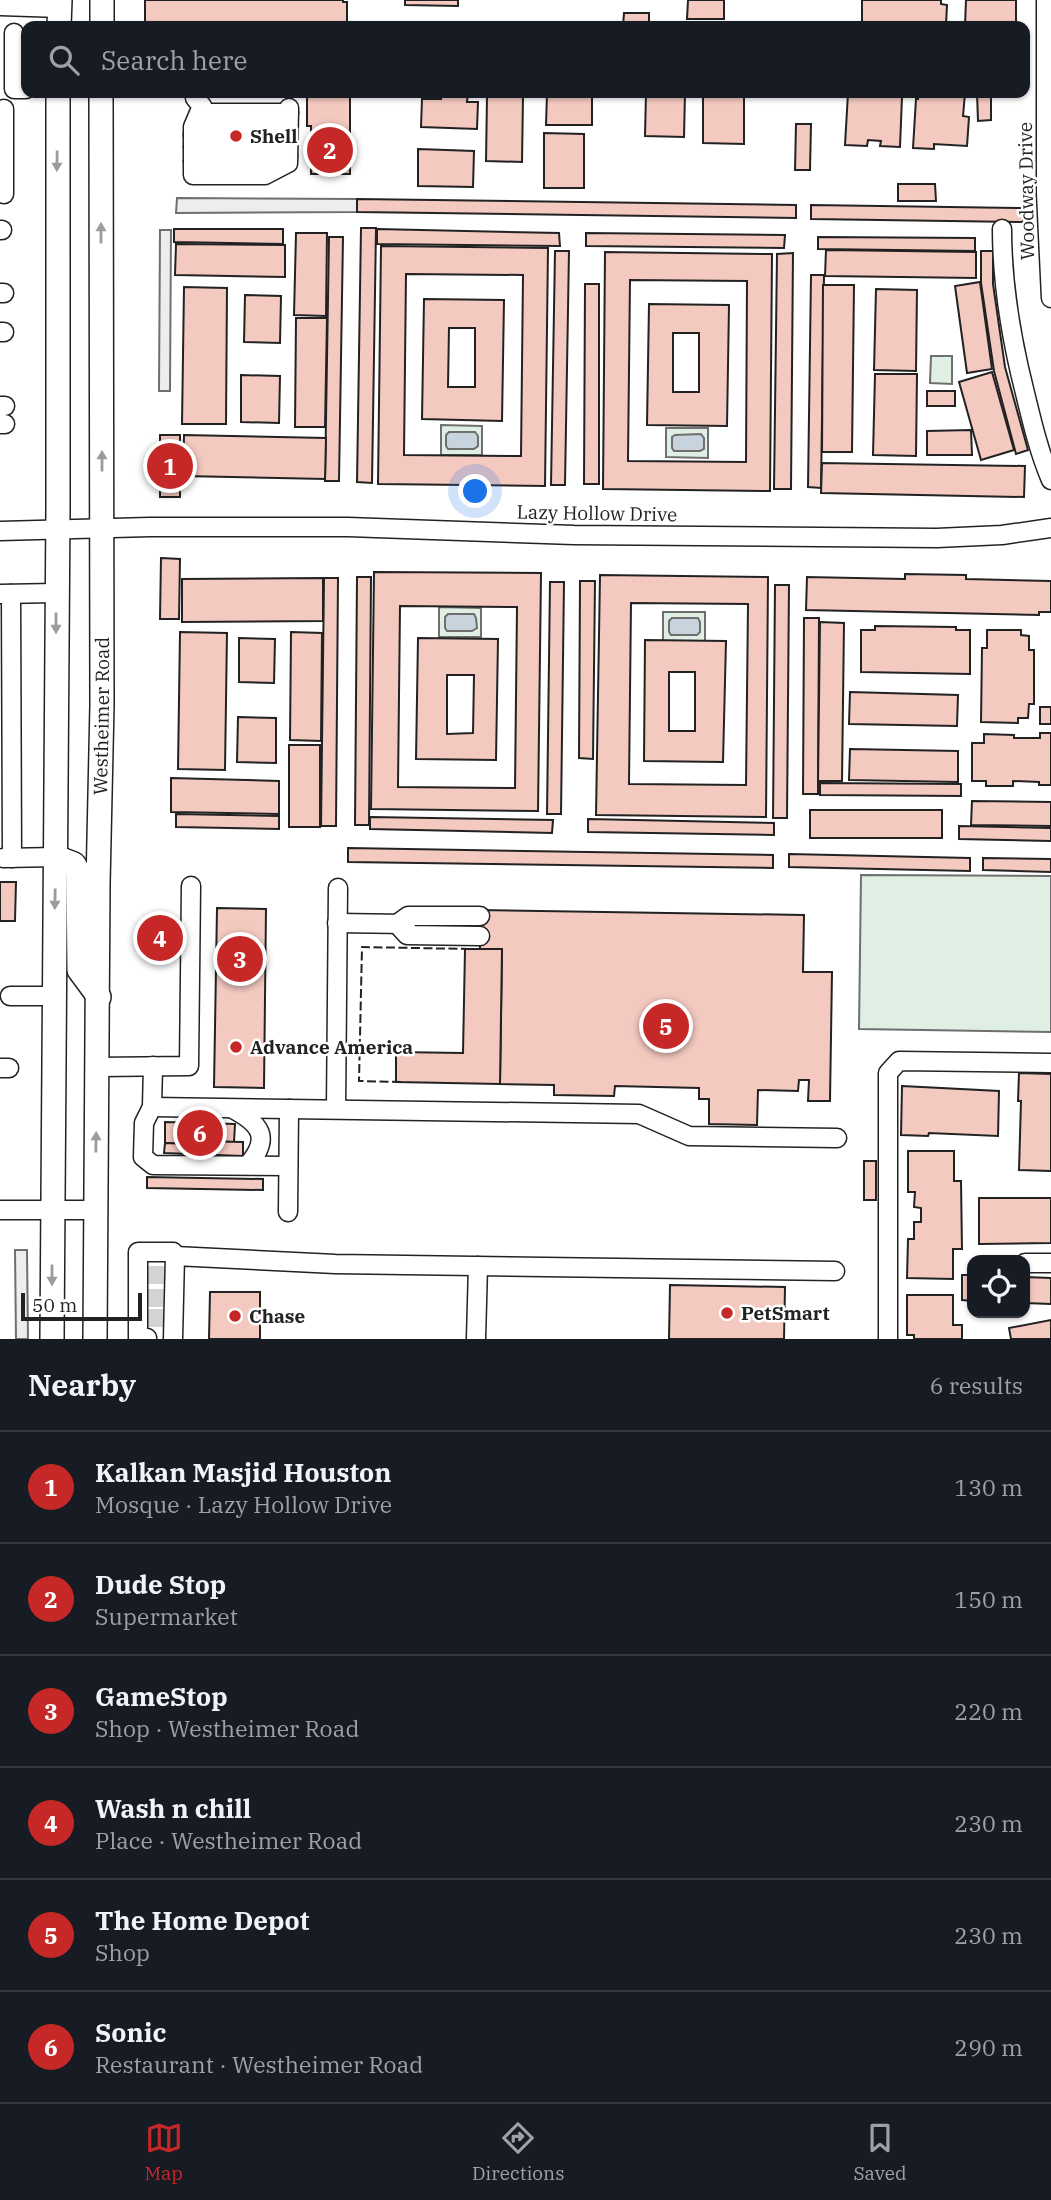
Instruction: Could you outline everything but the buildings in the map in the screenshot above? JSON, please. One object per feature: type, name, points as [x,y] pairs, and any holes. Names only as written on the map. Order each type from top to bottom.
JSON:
[{"type":"main road","points":[[102,0],[102,21]]},
{"type":"main road","points":[[52,1339],[58,98]]},
{"type":"main road","name":"Westheimer Road","points":[[95,1339],[102,529],[101,98]]},
{"type":"main road","points":[[55,857],[74,864],[78,871],[79,970],[99,997]]},
{"type":"street","name":"Woodway Drive","points":[[1046,0],[1045,193],[1050,235],[1051,298]]},
{"type":"street","points":[[0,6],[31,3],[60,11]]},
{"type":"street","points":[[14,33],[14,89]]},
{"type":"street","points":[[195,98],[202,106],[193,143],[193,175],[265,175],[288,163],[288,130]]},
{"type":"street","points":[[4,109],[4,194]]},
{"type":"street","points":[[193,143],[211,113],[288,130]]},
{"type":"street","points":[[193,143],[288,130]]},
{"type":"street","points":[[1002,229],[1007,312],[1030,416],[1051,480]]},
{"type":"street","name":"Lazy Hollow Drive","points":[[0,531],[150,527],[334,527],[574,535],[937,538],[1002,535],[1051,528]]},
{"type":"street","points":[[55,857],[6,858],[5,594],[56,593]]},
{"type":"street","points":[[98,1067],[189,1066],[191,886]]},
{"type":"street","points":[[336,1109],[338,888]]},
{"type":"street","points":[[338,923],[480,926]]},
{"type":"street","points":[[10,996],[54,996]]},
{"type":"street","points":[[888,1339],[888,1073],[899,1061],[1051,1063]]},
{"type":"street","points":[[153,1066],[152,1107],[144,1123],[143,1157],[153,1165],[288,1166]]},
{"type":"street","points":[[152,1107],[639,1114],[689,1136],[837,1138]]},
{"type":"street","points":[[232,1108],[250,1118],[259,1129],[257,1154],[248,1165]]},
{"type":"street","points":[[288,1212],[289,1109]]},
{"type":"street","points":[[0,1210],[95,1210]]},
{"type":"street","points":[[147,1338],[138,1339],[142,1318],[142,1275],[138,1252],[173,1252],[176,1256],[335,1264],[835,1272]]},
{"type":"street","points":[[171,1338],[171,1275],[176,1256]]},
{"type":"street","points":[[1030,1263],[1051,1263]]},
{"type":"street","points":[[477,1339],[478,1266]]},
{"type":"green space","points":[[931,356],[952,356],[952,384],[930,383]]},
{"type":"green space","points":[[441,425],[482,426],[482,455],[441,455]]},
{"type":"green space","points":[[666,428],[708,428],[708,458],[666,457]]},
{"type":"green space","points":[[439,607],[481,608],[481,637],[439,637]]},
{"type":"green space","points":[[663,612],[705,612],[705,641],[663,641]]},
{"type":"green space","points":[[861,875],[1051,876],[1051,1032],[859,1029]]},
{"type":"shaded area","points":[[177,198],[357,199],[357,212],[176,213]]},
{"type":"shaded area","points":[[160,230],[171,230],[170,391],[159,391]]},
{"type":"shaded area","points":[[449,432],[475,432],[478,446],[474,449],[448,449],[446,435]]},
{"type":"shaded area","points":[[701,434],[704,438],[704,449],[700,451],[674,451],[672,448],[672,437],[675,435]]},
{"type":"shaded area","points":[[448,614],[474,614],[477,628],[472,631],[447,631],[445,617]]},
{"type":"shaded area","points":[[672,618],[698,618],[700,632],[697,635],[671,635],[669,621]]},
{"type":"shaded area","points":[[15,1250],[27,1250],[28,1339],[16,1339]]},
{"type":"tunnel","points":[[146,1275],[166,1275]]},
{"type":"tunnel","points":[[147,1298],[167,1298]]},
{"type":"tunnel","points":[[146,1318],[166,1318]]},
{"type":"fence","points":[[401,1082],[359,1081],[362,947],[469,949]]},
{"type":"place","name":"Shell","points":[[236,136]]},
{"type":"place","name":"Dude Stop","points":[[330,150]]},
{"type":"place","name":"Kalkan Masjid Houston","points":[[170,466]]},
{"type":"place","name":"Wash n chill","points":[[160,938]]},
{"type":"place","name":"GameStop","points":[[240,959]]},
{"type":"place","name":"The Home Depot","points":[[666,1026]]},
{"type":"place","name":"Advance America","points":[[236,1047]]},
{"type":"place","name":"Sonic","points":[[200,1133]]},
{"type":"place","name":"PetSmart","points":[[727,1313]]},
{"type":"place","name":"Chase","points":[[235,1316]]}]
